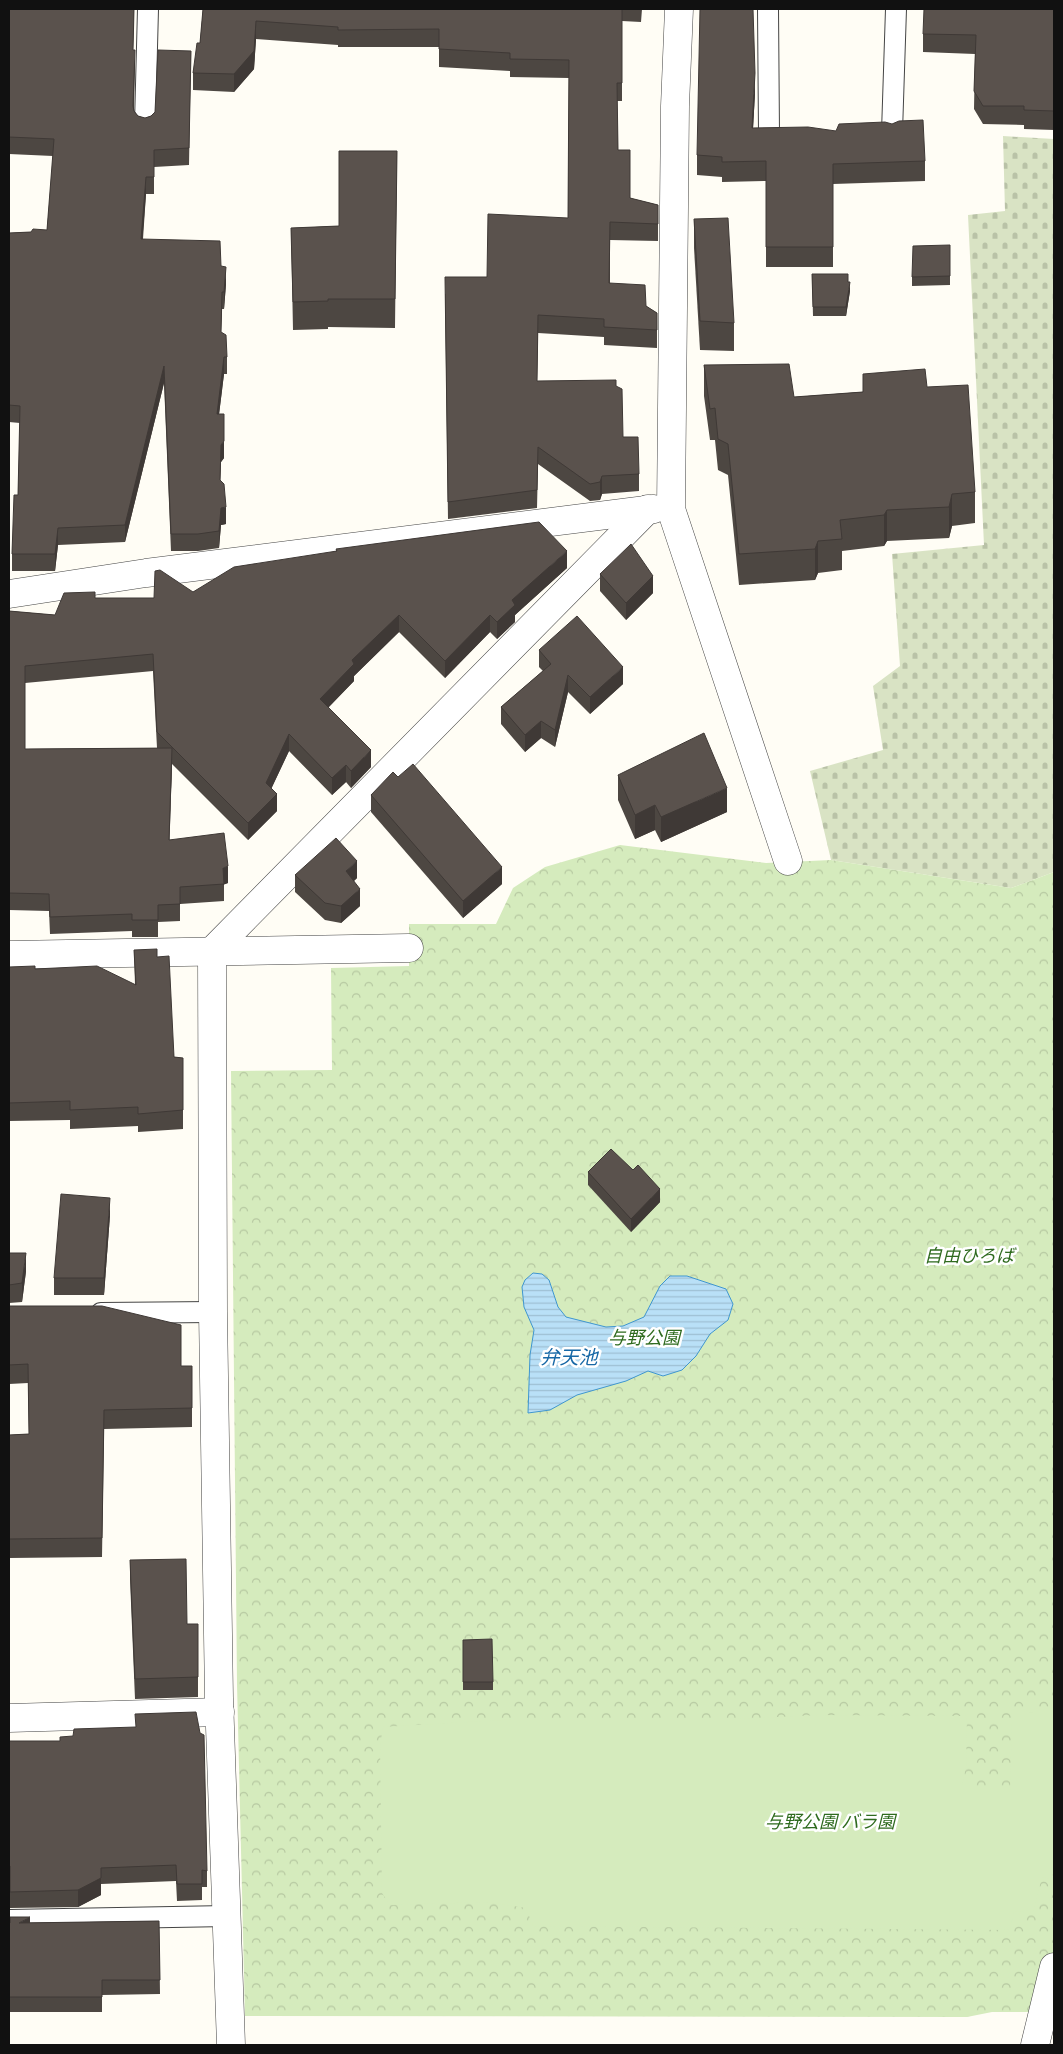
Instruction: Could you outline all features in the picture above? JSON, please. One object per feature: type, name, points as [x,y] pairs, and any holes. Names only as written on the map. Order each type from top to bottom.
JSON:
[{"type":"street","points":[[679,9],[659,509],[788,861]]},
{"type":"street","points":[[9,594],[156,572],[659,509]]},
{"type":"street","points":[[231,2045],[220,1712],[213,1312],[212,951],[659,509]]},
{"type":"street","points":[[9,955],[409,948]]},
{"type":"street","points":[[9,1718],[220,1712]]},
{"type":"street","points":[[1035,2045],[1054,1967]]},
{"type":"lane","points":[[145,123],[148,9]]},
{"type":"lane","points":[[768,9],[769,134]]},
{"type":"lane","points":[[892,132],[896,9]]},
{"type":"lane","points":[[86,1313],[213,1312]]},
{"type":"lane","points":[[9,1920],[227,1916]]},
{"type":"green space","points":[[1003,136],[1054,139],[1054,872],[1011,888],[831,860],[810,771],[883,750],[873,686],[900,666],[892,554],[984,545],[968,215],[1005,211]]},
{"type":"green space","name":"与野公園","points":[[620,845],[766,863],[831,860],[1011,888],[1054,872],[1054,2012],[992,2012],[967,2017],[245,2016],[237,1684],[231,1071],[332,1070],[331,968],[409,966],[409,924],[496,924],[513,888],[545,867]]},
{"type":"green space","name":"与野公園 バラ園","points":[[1012,1713],[1054,1713],[1054,1868],[1052,1879],[1042,1877],[1033,1913],[1014,1911],[1010,1930],[533,1926],[526,1908],[489,1902],[390,1905],[382,1893],[380,1746],[383,1727],[518,1719],[738,1719],[819,1715],[967,1716],[966,1767],[961,1790],[1010,1790]]},
{"type":"water","name":"弁天池","points":[[533,1273],[542,1274],[549,1280],[558,1307],[566,1317],[606,1327],[623,1326],[644,1317],[660,1286],[670,1276],[687,1276],[726,1289],[733,1304],[728,1320],[710,1334],[696,1356],[682,1370],[663,1376],[648,1371],[626,1381],[577,1395],[550,1410],[528,1413],[530,1355],[534,1330],[524,1307],[522,1287],[525,1280]]},
{"type":"building","points":[[9,9],[134,9],[133,106],[138,116],[145,118],[155,112],[158,50],[191,51],[189,148],[154,150],[154,177],[146,177],[141,239],[220,241],[221,266],[226,267],[224,292],[222,292],[221,332],[226,335],[227,357],[224,357],[217,414],[224,414],[224,441],[221,445],[220,480],[224,484],[226,507],[221,508],[219,531],[198,534],[171,534],[164,366],[125,525],[58,528],[55,554],[12,554],[14,495],[18,495],[20,406],[9,405],[9,233],[31,232],[33,229],[47,230],[54,139],[9,137]]},
{"type":"building","points":[[203,9],[622,9],[622,83],[617,83],[618,150],[630,150],[630,198],[658,205],[658,224],[610,222],[609,283],[645,285],[646,306],[657,313],[657,330],[604,327],[604,319],[538,315],[537,381],[616,380],[616,386],[622,389],[623,437],[638,437],[639,474],[602,476],[600,482],[590,484],[538,447],[537,490],[448,502],[445,277],[487,277],[488,214],[568,218],[569,60],[510,59],[510,53],[439,49],[439,29],[338,30],[338,27],[256,21],[254,51],[234,74],[193,73],[197,43],[200,43]]},
{"type":"building","points":[[700,9],[753,9],[755,73],[752,128],[808,127],[836,131],[839,124],[885,122],[892,124],[899,121],[923,120],[925,161],[833,164],[833,247],[766,247],[766,161],[722,162],[722,157],[697,155]]},
{"type":"building","points":[[924,9],[1054,9],[1054,111],[1024,110],[1024,106],[983,106],[974,91],[976,35],[923,34]]},
{"type":"building","points":[[339,151],[397,151],[395,299],[328,299],[328,301],[293,302],[291,228],[339,226]]},
{"type":"building","points":[[728,218],[734,323],[700,321],[694,219]]},
{"type":"building","points":[[950,245],[950,276],[912,277],[913,246]]},
{"type":"building","points":[[812,274],[848,274],[848,282],[850,282],[846,307],[813,307]]},
{"type":"building","points":[[789,364],[794,397],[863,392],[863,374],[925,369],[927,387],[968,385],[975,492],[952,494],[949,507],[887,510],[884,515],[840,520],[842,539],[818,541],[815,549],[739,554],[728,444],[718,439],[715,408],[710,409],[704,365]]},
{"type":"building","points":[[539,522],[567,551],[512,600],[515,605],[497,622],[490,615],[445,661],[399,615],[352,660],[354,664],[320,699],[371,750],[351,771],[346,765],[332,778],[289,734],[266,783],[277,794],[248,823],[157,732],[153,654],[25,666],[25,749],[172,748],[169,840],[224,833],[228,866],[223,868],[224,884],[180,887],[180,904],[158,905],[158,920],[132,920],[132,914],[50,917],[49,894],[9,893],[9,611],[55,615],[64,593],[95,592],[95,598],[154,598],[155,571],[160,570],[193,592],[234,567],[337,551],[336,549]]},
{"type":"building","points":[[631,544],[653,576],[626,603],[600,574]]},
{"type":"building","points":[[577,616],[623,667],[590,697],[568,675],[555,730],[541,721],[525,735],[501,707],[551,664],[539,650]]},
{"type":"building","points":[[704,733],[727,788],[661,817],[655,805],[635,815],[618,775]]},
{"type":"building","points":[[413,764],[502,867],[463,901],[371,795],[393,772],[398,777]]},
{"type":"building","points":[[336,838],[357,861],[346,871],[360,889],[341,906],[325,903],[295,875]]},
{"type":"building","points":[[157,949],[157,957],[169,956],[174,1057],[183,1058],[183,1110],[138,1114],[138,1107],[70,1110],[70,1101],[9,1103],[9,967],[35,966],[35,969],[97,966],[136,985],[134,950]]},
{"type":"building","points":[[611,1149],[633,1170],[638,1165],[660,1189],[631,1219],[588,1172]]},
{"type":"building","points":[[61,1194],[110,1198],[104,1278],[54,1278]]},
{"type":"building","points":[[9,1253],[26,1253],[22,1283],[9,1285]]},
{"type":"building","points":[[9,1306],[102,1306],[181,1325],[181,1366],[192,1366],[192,1408],[104,1410],[102,1538],[9,1539],[9,1435],[29,1434],[28,1364],[9,1365]]},
{"type":"building","points":[[186,1559],[187,1624],[198,1624],[198,1677],[135,1679],[130,1560]]},
{"type":"building","points":[[492,1639],[493,1682],[463,1682],[463,1640]]},
{"type":"building","points":[[196,1712],[200,1733],[204,1735],[207,1871],[202,1870],[202,1884],[177,1884],[176,1865],[101,1868],[101,1878],[78,1890],[10,1892],[9,1741],[60,1741],[60,1737],[73,1736],[74,1729],[136,1727],[135,1714]]},
{"type":"building","points":[[10,1917],[30,1917],[19,1923],[159,1921],[160,1980],[102,1980],[102,1997],[9,1997]]},
{"type":"park label","name":"自由ひろば","points":[[969,1256]]}]
